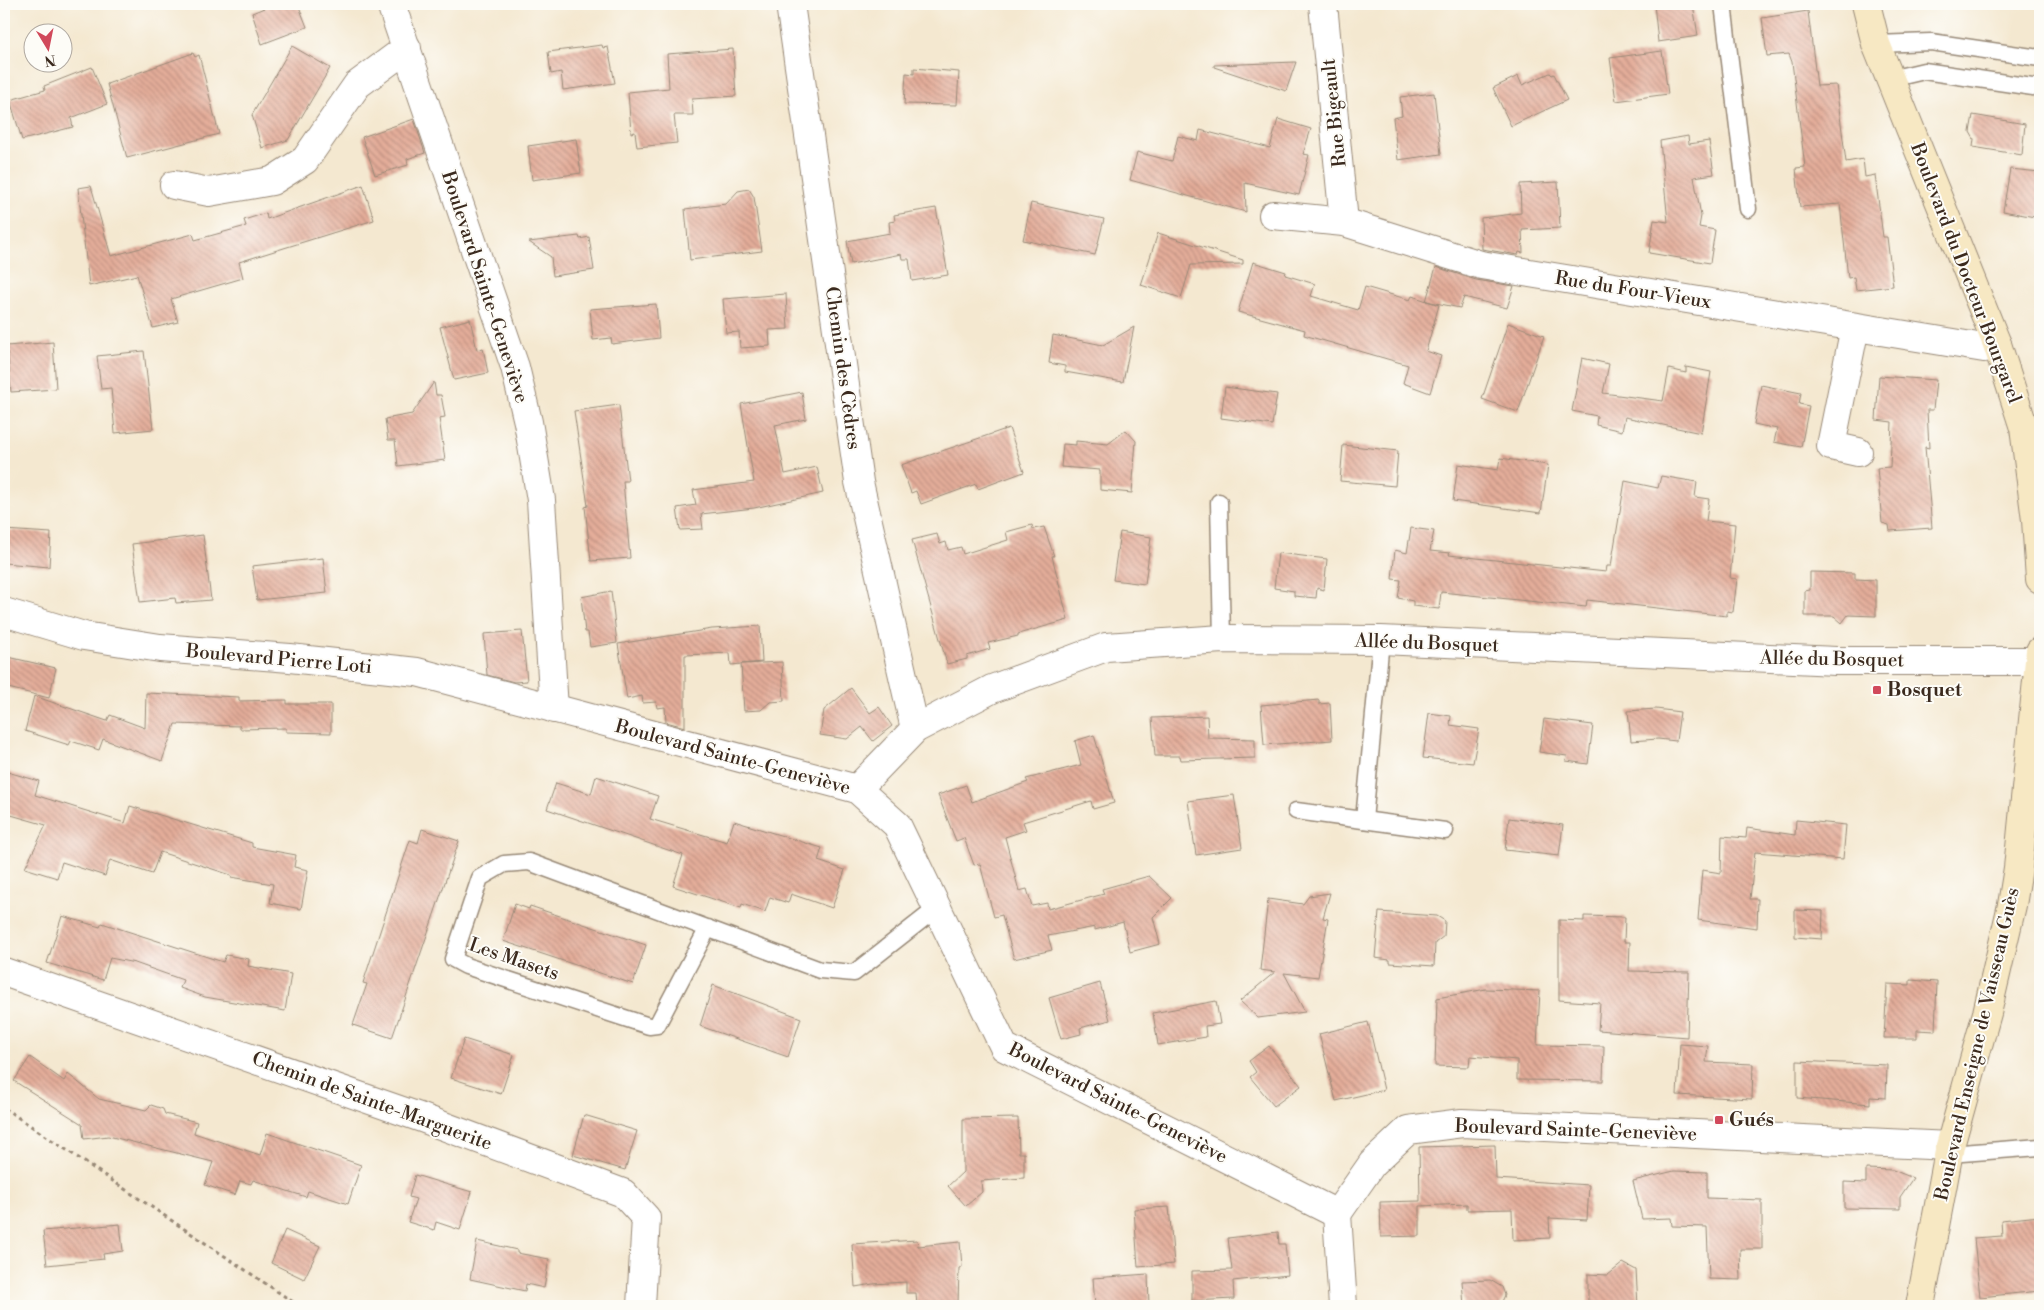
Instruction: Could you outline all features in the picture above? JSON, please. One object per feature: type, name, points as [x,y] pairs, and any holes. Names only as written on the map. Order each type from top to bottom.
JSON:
[{"type":"main road","name":"Boulevard du Docteur Bourgarel","points":[[1866,4],[1876,44],[1997,344],[2024,428],[2036,520],[2040,579]]},
{"type":"main road","points":[[2040,651],[2040,661]]},
{"type":"main road","name":"Boulevard Enseigne de Vaisseau Guès","points":[[1920,1306],[1949,1150],[2005,940],[2018,868],[2040,661]]},
{"type":"street","name":"Boulevard Sainte-Geneviève","points":[[391,4],[515,367],[528,422],[541,500],[554,709],[857,790],[897,825],[1004,1047],[1337,1214],[1372,1164],[1408,1130],[1462,1124],[1949,1150]]},
{"type":"street","name":"Chemin des Cèdres","points":[[790,4],[860,482],[914,729]]},
{"type":"street","name":"Rue Bigeault","points":[[1323,4],[1344,222]]},
{"type":"street","points":[[174,185],[209,192],[272,181],[305,160],[357,86],[407,48]]},
{"type":"street","name":"Rue du Four-Vieux","points":[[1273,215],[1344,222],[1481,265],[1984,348],[1997,344]]},
{"type":"street","points":[[1855,327],[1830,446],[1858,452]]},
{"type":"street","name":"Boulevard Pierre Loti","points":[[4,612],[84,636],[160,648],[290,658],[417,672],[554,709]]},
{"type":"street","name":"Allée du Bosquet","points":[[857,790],[914,729],[992,689],[1106,648],[1222,639],[1381,640],[1836,661],[2040,661]]},
{"type":"street","name":"Chemin de Sainte-Marguerite","points":[[4,972],[422,1118],[623,1193],[646,1218],[641,1306]]},
{"type":"street","points":[[1337,1214],[1343,1306]]},
{"type":"lane","points":[[1722,4],[1748,209]]},
{"type":"lane","points":[[1876,44],[1931,42],[2040,58]]},
{"type":"lane","points":[[1890,79],[1924,70],[2040,88]]},
{"type":"lane","points":[[1219,502],[1222,639]]},
{"type":"lane","points":[[1364,820],[1381,640]]},
{"type":"lane","points":[[1296,811],[1445,830]]},
{"type":"lane","name":"Les Masets","points":[[708,928],[657,1025],[649,1026],[466,966],[452,959],[480,878],[504,864],[529,862],[708,928],[820,970],[854,973],[937,908]]},
{"type":"lane","points":[[1949,1150],[2040,1147]]},
{"type":"path","points":[[4,1108],[299,1306]]},
{"type":"building","points":[[274,4],[298,4],[307,27],[262,44],[252,13]]},
{"type":"building","points":[[1654,4],[1693,4],[1698,36],[1658,42]]},
{"type":"building","points":[[1808,11],[1817,86],[1836,85],[1846,162],[1863,159],[1865,177],[1875,175],[1883,237],[1887,237],[1893,286],[1856,290],[1854,277],[1848,278],[1840,204],[1800,207],[1796,168],[1805,167],[1792,62],[1789,54],[1767,56],[1762,18]]},
{"type":"building","points":[[602,45],[603,48],[608,47],[615,83],[563,90],[561,72],[551,74],[548,52]]},
{"type":"building","points":[[292,46],[330,68],[288,140],[262,148],[252,115]]},
{"type":"building","points":[[733,49],[736,96],[692,99],[693,115],[674,115],[677,143],[637,147],[635,132],[631,133],[628,92],[669,88],[667,54]]},
{"type":"building","points":[[1662,51],[1668,94],[1616,101],[1610,58]]},
{"type":"building","points":[[193,53],[195,57],[199,55],[219,134],[127,158],[107,84]]},
{"type":"building","points":[[1296,62],[1286,91],[1214,67],[1214,65]]},
{"type":"building","points":[[92,67],[107,104],[71,118],[73,127],[22,140],[10,100],[45,90],[44,86]]},
{"type":"building","points":[[914,68],[959,72],[957,105],[904,104],[906,73],[914,74]]},
{"type":"building","points":[[1550,73],[1554,74],[1567,100],[1511,126],[1493,88],[1518,76],[1522,85]]},
{"type":"building","points":[[1434,93],[1441,154],[1398,160],[1393,118],[1402,116],[1400,97]]},
{"type":"building","points":[[1973,115],[2025,124],[2022,155],[1973,147],[1974,139],[1970,132]]},
{"type":"building","points":[[414,119],[425,153],[407,159],[408,165],[375,175],[362,137]]},
{"type":"building","points":[[1278,119],[1311,129],[1303,154],[1309,155],[1299,195],[1245,183],[1246,212],[1130,180],[1137,152],[1172,161],[1178,136],[1198,141],[1200,130],[1270,148]]},
{"type":"building","points":[[1688,136],[1689,144],[1709,141],[1714,174],[1694,177],[1701,216],[1699,227],[1715,230],[1710,263],[1649,253],[1654,220],[1668,222],[1660,141]]},
{"type":"building","points":[[576,139],[581,173],[532,180],[528,146]]},
{"type":"building","points":[[2010,169],[2040,172],[2040,218],[2003,211]]},
{"type":"building","points":[[1558,182],[1560,228],[1522,230],[1523,253],[1519,252],[1518,255],[1482,249],[1481,218],[1521,213],[1520,184]]},
{"type":"building","points":[[363,185],[374,220],[239,262],[243,278],[171,299],[178,322],[153,328],[137,275],[89,286],[78,188],[91,186],[111,256],[193,234],[195,240],[246,226],[244,220],[266,213],[267,219]]},
{"type":"building","points":[[749,189],[754,197],[762,251],[690,260],[685,209],[726,204],[738,191]]},
{"type":"building","points":[[1031,203],[1104,219],[1095,255],[1023,240]]},
{"type":"building","points":[[936,208],[948,275],[912,281],[909,259],[902,259],[901,254],[851,264],[847,241],[890,233],[889,222],[895,221],[894,215]]},
{"type":"building","points":[[1158,233],[1243,260],[1243,264],[1191,265],[1181,298],[1141,285]]},
{"type":"building","points":[[579,236],[580,239],[589,237],[594,270],[553,276],[551,257],[529,242]]},
{"type":"building","points":[[1253,262],[1286,272],[1285,275],[1315,284],[1311,296],[1358,310],[1365,287],[1410,300],[1412,296],[1439,305],[1426,351],[1441,356],[1430,393],[1403,383],[1408,365],[1304,335],[1305,330],[1238,312]]},
{"type":"building","points":[[1436,267],[1476,280],[1514,286],[1507,308],[1464,297],[1460,308],[1426,301]]},
{"type":"building","points":[[786,294],[788,329],[769,330],[770,346],[740,348],[739,332],[726,333],[723,299]]},
{"type":"building","points":[[656,304],[659,338],[612,344],[611,338],[593,340],[590,309]]},
{"type":"building","points":[[470,319],[477,350],[483,348],[488,373],[454,380],[440,327]]},
{"type":"building","points":[[1508,323],[1544,336],[1518,412],[1482,399]]},
{"type":"building","points":[[1134,327],[1123,382],[1065,372],[1065,366],[1049,363],[1053,335],[1103,345]]},
{"type":"building","points":[[53,342],[56,389],[11,392],[7,346]]},
{"type":"building","points":[[144,351],[153,429],[115,433],[111,388],[101,389],[97,356]]},
{"type":"building","points":[[1582,358],[1609,364],[1603,393],[1663,401],[1669,369],[1686,373],[1686,367],[1711,372],[1701,433],[1625,417],[1622,431],[1596,425],[1597,416],[1572,411]]},
{"type":"building","points":[[1879,376],[1936,380],[1933,410],[1927,410],[1929,448],[1925,447],[1932,528],[1890,531],[1889,525],[1882,523],[1877,468],[1890,467],[1892,422],[1876,420]]},
{"type":"building","points":[[434,382],[436,395],[441,395],[445,417],[439,418],[445,460],[398,466],[395,440],[388,440],[385,419],[412,414]]},
{"type":"building","points":[[1761,385],[1801,393],[1799,404],[1809,406],[1801,447],[1774,442],[1777,429],[1754,424]]},
{"type":"building","points":[[1225,387],[1277,394],[1272,425],[1221,418]]},
{"type":"building","points":[[802,392],[806,419],[775,425],[785,474],[817,467],[823,493],[754,508],[701,514],[703,529],[680,530],[677,508],[696,505],[693,490],[754,482],[741,404]]},
{"type":"building","points":[[619,405],[628,481],[623,481],[630,558],[591,561],[585,507],[588,506],[574,411]]},
{"type":"building","points":[[1009,428],[1024,472],[978,489],[976,484],[921,504],[916,491],[911,493],[901,465]]},
{"type":"building","points":[[1126,430],[1136,441],[1132,493],[1100,490],[1100,470],[1061,467],[1063,444],[1076,445],[1076,441],[1108,444]]},
{"type":"building","points":[[1343,445],[1398,451],[1395,486],[1340,481]]},
{"type":"building","points":[[1500,458],[1548,465],[1541,513],[1453,501],[1458,464],[1498,470]]},
{"type":"building","points":[[1661,476],[1697,482],[1695,497],[1709,499],[1706,521],[1735,524],[1730,578],[1737,579],[1733,612],[1727,611],[1727,616],[1587,600],[1586,607],[1441,592],[1439,609],[1413,606],[1413,601],[1398,598],[1401,580],[1392,579],[1395,550],[1407,553],[1411,528],[1434,531],[1430,551],[1450,553],[1449,555],[1606,572],[1607,566],[1611,566],[1625,481],[1658,488]]},
{"type":"building","points":[[1032,525],[1033,529],[1044,527],[1054,556],[1052,556],[1068,620],[1018,634],[1018,636],[988,643],[990,649],[967,656],[967,659],[947,664],[912,540],[937,534],[940,544],[946,542],[948,550],[961,547],[963,554],[1008,540],[1006,532]]},
{"type":"building","points":[[4,530],[51,533],[49,567],[4,563]]},
{"type":"building","points":[[1120,532],[1151,537],[1145,584],[1113,580]]},
{"type":"building","points":[[203,535],[211,600],[176,603],[175,598],[140,602],[132,544]]},
{"type":"building","points":[[1278,553],[1327,559],[1324,590],[1317,588],[1316,598],[1294,596],[1294,591],[1274,588]]},
{"type":"building","points":[[323,558],[327,593],[257,600],[252,566]]},
{"type":"building","points":[[1810,572],[1855,573],[1855,579],[1876,580],[1876,616],[1848,615],[1842,623],[1834,616],[1805,616],[1805,591],[1810,590]]},
{"type":"building","points":[[611,591],[617,643],[590,647],[588,632],[585,632],[581,597]]},
{"type":"building","points":[[760,626],[762,662],[731,665],[730,653],[685,655],[685,727],[666,722],[665,707],[657,708],[656,702],[643,703],[642,696],[627,699],[618,644],[712,629]]},
{"type":"building","points":[[522,631],[527,681],[514,682],[487,675],[484,634]]},
{"type":"building","points":[[4,656],[56,668],[49,698],[4,687]]},
{"type":"building","points":[[782,662],[784,701],[770,702],[761,710],[744,711],[741,664]]},
{"type":"building","points":[[851,688],[870,713],[879,707],[892,726],[873,741],[862,727],[847,739],[820,735],[824,710]]},
{"type":"building","points":[[146,693],[239,697],[239,701],[287,700],[287,704],[331,704],[331,733],[286,732],[286,728],[240,729],[240,726],[175,724],[162,761],[103,739],[99,750],[71,741],[69,745],[25,731],[34,696],[107,721],[110,715],[145,728]]},
{"type":"building","points":[[1319,700],[1319,704],[1330,703],[1332,740],[1264,745],[1261,705]]},
{"type":"building","points":[[1656,709],[1680,712],[1676,741],[1658,739],[1631,741],[1628,711]]},
{"type":"building","points":[[1429,713],[1451,716],[1450,725],[1479,729],[1473,763],[1423,758]]},
{"type":"building","points":[[1207,716],[1208,738],[1255,739],[1255,758],[1181,760],[1180,756],[1155,756],[1152,718]]},
{"type":"building","points":[[1544,719],[1593,725],[1588,764],[1566,761],[1567,756],[1539,752]]},
{"type":"building","points":[[1094,735],[1114,803],[1093,809],[1091,801],[1023,822],[1026,830],[1005,837],[1019,891],[1027,889],[1032,906],[1047,903],[1048,909],[1104,894],[1102,889],[1149,876],[1172,898],[1153,917],[1160,944],[1130,952],[1123,922],[1095,930],[1095,927],[1048,936],[1052,950],[1014,959],[1002,915],[994,917],[980,864],[974,865],[964,838],[956,841],[938,795],[966,785],[972,802],[1028,782],[1026,779],[1081,765],[1075,741]]},
{"type":"building","points":[[4,771],[39,781],[35,795],[125,823],[130,806],[252,843],[252,847],[296,855],[294,867],[308,870],[301,909],[270,903],[273,884],[231,877],[231,875],[160,852],[152,874],[110,860],[105,876],[62,862],[57,878],[25,868],[46,825],[4,813]]},
{"type":"building","points":[[596,776],[658,796],[650,819],[727,842],[734,821],[822,848],[818,861],[845,870],[832,908],[791,894],[788,903],[770,897],[765,912],[742,904],[741,908],[673,886],[683,855],[547,809],[556,783],[591,794]]},
{"type":"building","points":[[1234,795],[1242,848],[1196,855],[1188,801]]},
{"type":"building","points":[[1509,818],[1563,825],[1559,856],[1505,850]]},
{"type":"building","points":[[1796,820],[1846,825],[1843,859],[1755,852],[1750,899],[1758,899],[1757,928],[1698,920],[1702,870],[1721,873],[1722,836],[1746,838],[1747,828],[1795,835]]},
{"type":"building","points":[[422,829],[459,841],[392,1038],[353,1025],[367,984],[363,983],[410,840],[418,843]]},
{"type":"building","points":[[1330,893],[1323,918],[1328,919],[1318,977],[1284,973],[1305,1012],[1258,1018],[1240,1001],[1275,972],[1260,970],[1268,899],[1303,904],[1309,896]]},
{"type":"building","points":[[515,904],[529,909],[530,906],[646,945],[633,984],[503,941]]},
{"type":"building","points":[[1795,910],[1823,911],[1822,939],[1795,937]]},
{"type":"building","points":[[1379,912],[1437,916],[1445,921],[1444,936],[1435,943],[1434,966],[1390,963],[1390,960],[1375,958]]},
{"type":"building","points":[[62,916],[100,927],[102,923],[223,962],[226,955],[249,959],[248,966],[291,974],[285,1011],[205,997],[180,988],[183,980],[135,963],[110,958],[103,980],[47,963]]},
{"type":"building","points":[[1584,916],[1625,917],[1624,942],[1630,942],[1629,971],[1689,972],[1687,1037],[1598,1030],[1600,1003],[1559,1000],[1559,920],[1584,921]]},
{"type":"building","points":[[1910,980],[1937,982],[1935,1031],[1917,1030],[1917,1038],[1884,1038],[1887,984],[1910,985]]},
{"type":"building","points":[[1100,983],[1110,1020],[1080,1028],[1081,1034],[1061,1039],[1049,998]]},
{"type":"building","points":[[713,985],[801,1018],[788,1057],[700,1026]]},
{"type":"building","points":[[1486,989],[1540,991],[1537,1045],[1604,1046],[1603,1081],[1517,1080],[1517,1060],[1470,1056],[1469,1067],[1435,1066],[1437,998]]},
{"type":"building","points":[[1216,1001],[1220,1024],[1205,1026],[1206,1037],[1158,1045],[1153,1013]]},
{"type":"building","points":[[1368,1022],[1384,1090],[1336,1101],[1319,1034]]},
{"type":"building","points":[[464,1039],[514,1055],[501,1094],[451,1078]]},
{"type":"building","points":[[1680,1044],[1708,1046],[1706,1062],[1753,1064],[1752,1099],[1677,1095]]},
{"type":"building","points":[[1269,1046],[1301,1086],[1274,1106],[1250,1077],[1256,1072],[1249,1061]]},
{"type":"building","points":[[30,1057],[64,1081],[68,1074],[99,1099],[146,1110],[151,1105],[163,1109],[165,1114],[197,1122],[194,1133],[260,1155],[267,1133],[361,1165],[348,1204],[308,1191],[306,1197],[253,1180],[251,1184],[240,1181],[235,1195],[205,1185],[213,1162],[108,1136],[84,1139],[82,1124],[14,1081]]},
{"type":"building","points":[[1797,1061],[1887,1065],[1886,1098],[1870,1097],[1870,1104],[1797,1098]]},
{"type":"building","points":[[584,1115],[637,1131],[625,1170],[573,1155]]},
{"type":"building","points":[[1018,1118],[1019,1153],[1024,1153],[1024,1178],[981,1181],[982,1192],[966,1206],[948,1186],[963,1172],[963,1119]]},
{"type":"building","points":[[1495,1145],[1496,1179],[1589,1185],[1587,1220],[1549,1218],[1550,1238],[1513,1240],[1512,1209],[1467,1210],[1467,1204],[1420,1206],[1420,1236],[1381,1237],[1380,1202],[1420,1201],[1419,1147]]},
{"type":"building","points":[[1866,1169],[1893,1170],[1913,1178],[1900,1197],[1900,1209],[1844,1208],[1844,1182],[1866,1183]]},
{"type":"building","points":[[1674,1171],[1707,1172],[1707,1198],[1762,1200],[1762,1249],[1740,1249],[1741,1280],[1709,1279],[1707,1227],[1672,1226],[1671,1218],[1642,1219],[1633,1181]]},
{"type":"building","points":[[415,1175],[472,1192],[460,1230],[436,1222],[434,1230],[408,1222],[416,1199],[409,1197]]},
{"type":"building","points":[[1169,1207],[1174,1264],[1138,1267],[1134,1209]]},
{"type":"building","points":[[2040,1216],[2040,1291],[1980,1297],[1974,1238],[2002,1236],[2001,1220]]},
{"type":"building","points":[[120,1224],[123,1251],[103,1254],[104,1259],[47,1265],[43,1231]]},
{"type":"building","points":[[285,1230],[320,1246],[304,1279],[271,1263]]},
{"type":"building","points":[[1278,1232],[1279,1244],[1285,1244],[1288,1275],[1233,1281],[1234,1299],[1192,1301],[1192,1271],[1232,1270],[1228,1238]]},
{"type":"building","points":[[917,1240],[918,1246],[960,1242],[962,1267],[959,1268],[958,1303],[917,1306],[916,1293],[906,1293],[906,1282],[855,1287],[852,1244]]},
{"type":"building","points":[[477,1241],[517,1250],[517,1253],[549,1259],[544,1288],[526,1284],[525,1291],[470,1279]]},
{"type":"building","points":[[1623,1263],[1636,1270],[1638,1306],[1588,1306],[1588,1274],[1608,1275]]},
{"type":"building","points":[[1148,1274],[1149,1306],[1095,1306],[1093,1278]]},
{"type":"building","points":[[1490,1280],[1502,1287],[1505,1295],[1500,1306],[1464,1306],[1462,1281]]},
{"type":"place","name":"Bosquet","points":[[1877,690]]},
{"type":"place","name":"Gués","points":[[1719,1120]]}]
